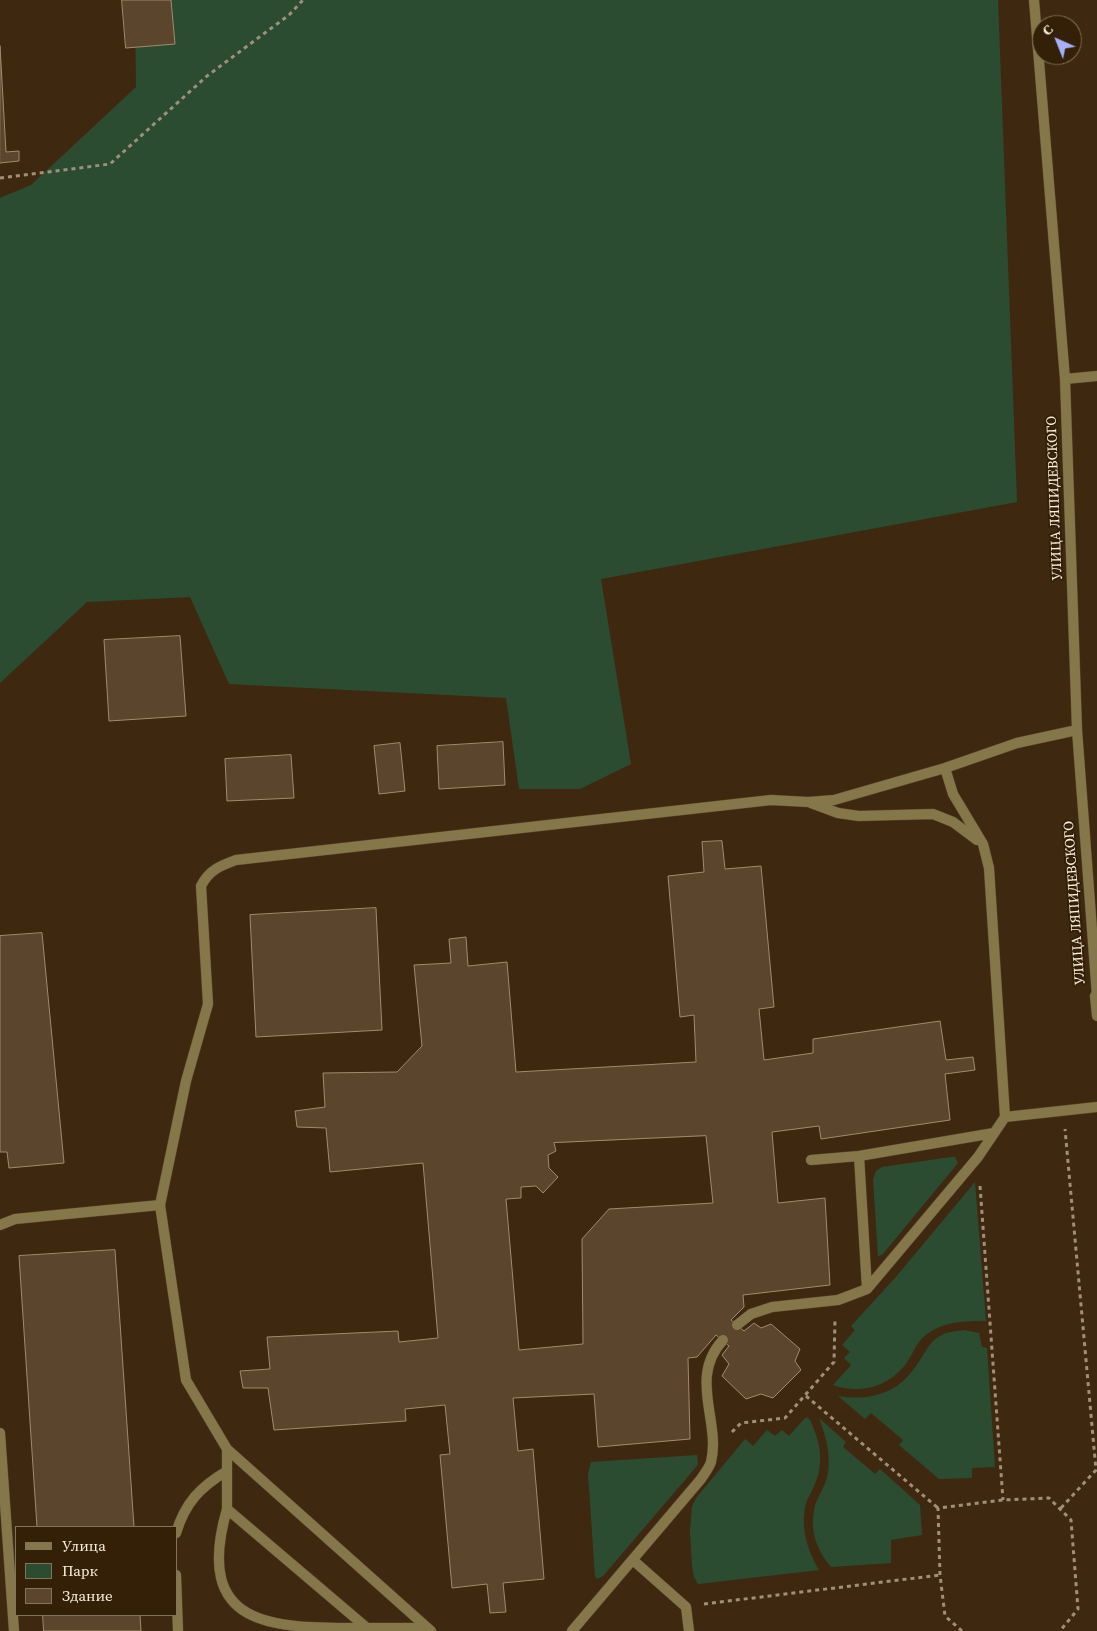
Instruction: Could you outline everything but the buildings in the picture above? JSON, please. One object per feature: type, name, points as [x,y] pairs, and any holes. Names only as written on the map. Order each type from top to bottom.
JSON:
[{"type":"street","name":"УЛИЦА ЛЯПИДЕВСКОГО","points":[[1034,0],[1065,379],[1077,730],[1097,1016]]},
{"type":"street","points":[[1065,379],[1097,376]]},
{"type":"street","points":[[429,1630],[227,1449],[186,1380],[160,1206],[186,1081],[208,1004],[201,886],[206,876],[217,867],[236,860],[771,800],[808,802],[834,800],[945,768],[1017,743],[1077,730]]},
{"type":"street","points":[[738,1325],[751,1314],[772,1308],[838,1300],[867,1289],[978,1157],[1005,1117],[989,868],[983,844],[963,814],[953,794],[945,768]]},
{"type":"street","points":[[808,802],[838,813],[859,816],[933,814],[954,822],[983,844]]},
{"type":"street","points":[[1005,1117],[1097,1107]]},
{"type":"street","points":[[811,1160],[859,1156],[994,1134]]},
{"type":"street","points":[[859,1156],[867,1289]]},
{"type":"street","points":[[0,1225],[15,1219],[160,1206]]},
{"type":"street","points":[[572,1631],[634,1561],[711,1464],[712,1452],[706,1385],[712,1356],[723,1340]]},
{"type":"street","points":[[0,1432],[14,1631]]},
{"type":"street","points":[[227,1449],[227,1509],[219,1537],[220,1570],[226,1595],[244,1612],[269,1623],[429,1630]]},
{"type":"street","points":[[178,1527],[182,1514],[196,1494],[211,1481],[227,1471]]},
{"type":"street","points":[[227,1509],[367,1628]]},
{"type":"street","points":[[634,1561],[686,1607],[689,1631]]},
{"type":"street","points":[[177,1616],[178,1631]]},
{"type":"path","points":[[0,178],[110,164],[207,76],[290,15],[303,0]]},
{"type":"path","points":[[1061,1508],[1096,1470],[1064,1111]]},
{"type":"path","points":[[978,1157],[1003,1500]]},
{"type":"path","points":[[712,1452],[741,1423],[785,1418],[806,1396],[834,1362],[835,1317],[838,1300]]},
{"type":"path","points":[[806,1396],[938,1508],[1003,1500],[1049,1498],[1061,1508],[1071,1520],[1078,1609],[1060,1631]]},
{"type":"path","points":[[938,1508],[940,1575],[945,1616],[962,1631]]},
{"type":"path","points":[[686,1607],[940,1575]]},
{"type":"green space","points":[[135,0],[998,0],[1017,502],[601,579],[631,764],[580,789],[519,789],[506,698],[229,684],[190,597],[87,602],[0,683],[0,198],[31,185],[136,87]]},
{"type":"green space","points":[[955,1157],[958,1163],[882,1255],[878,1256],[873,1179],[876,1171],[882,1167]]},
{"type":"green space","points":[[975,1182],[986,1321],[948,1324],[927,1334],[900,1370],[884,1382],[874,1386],[854,1389],[833,1385],[851,1365],[844,1358],[850,1352],[842,1345],[855,1330],[851,1326],[895,1278]]},
{"type":"green space","points":[[964,1330],[979,1333],[982,1347],[987,1348],[995,1467],[972,1468],[972,1478],[939,1479],[899,1445],[903,1440],[871,1413],[865,1419],[838,1396],[859,1398],[889,1391],[906,1378],[932,1342],[943,1334]]},
{"type":"green space","points":[[806,1417],[810,1420],[819,1444],[820,1461],[817,1477],[806,1503],[804,1529],[808,1546],[819,1570],[698,1584],[694,1577],[692,1566],[690,1531],[692,1507],[696,1498],[745,1439],[753,1446],[767,1430],[775,1436],[782,1430],[789,1436]]},
{"type":"green space","points":[[819,1418],[846,1442],[843,1447],[875,1474],[880,1469],[920,1505],[922,1535],[891,1540],[891,1563],[831,1567],[821,1553],[813,1531],[813,1514],[816,1502],[827,1478],[829,1455]]},
{"type":"green space","points":[[697,1455],[698,1464],[696,1467],[603,1576],[597,1579],[595,1576],[588,1474],[591,1462]]}]
